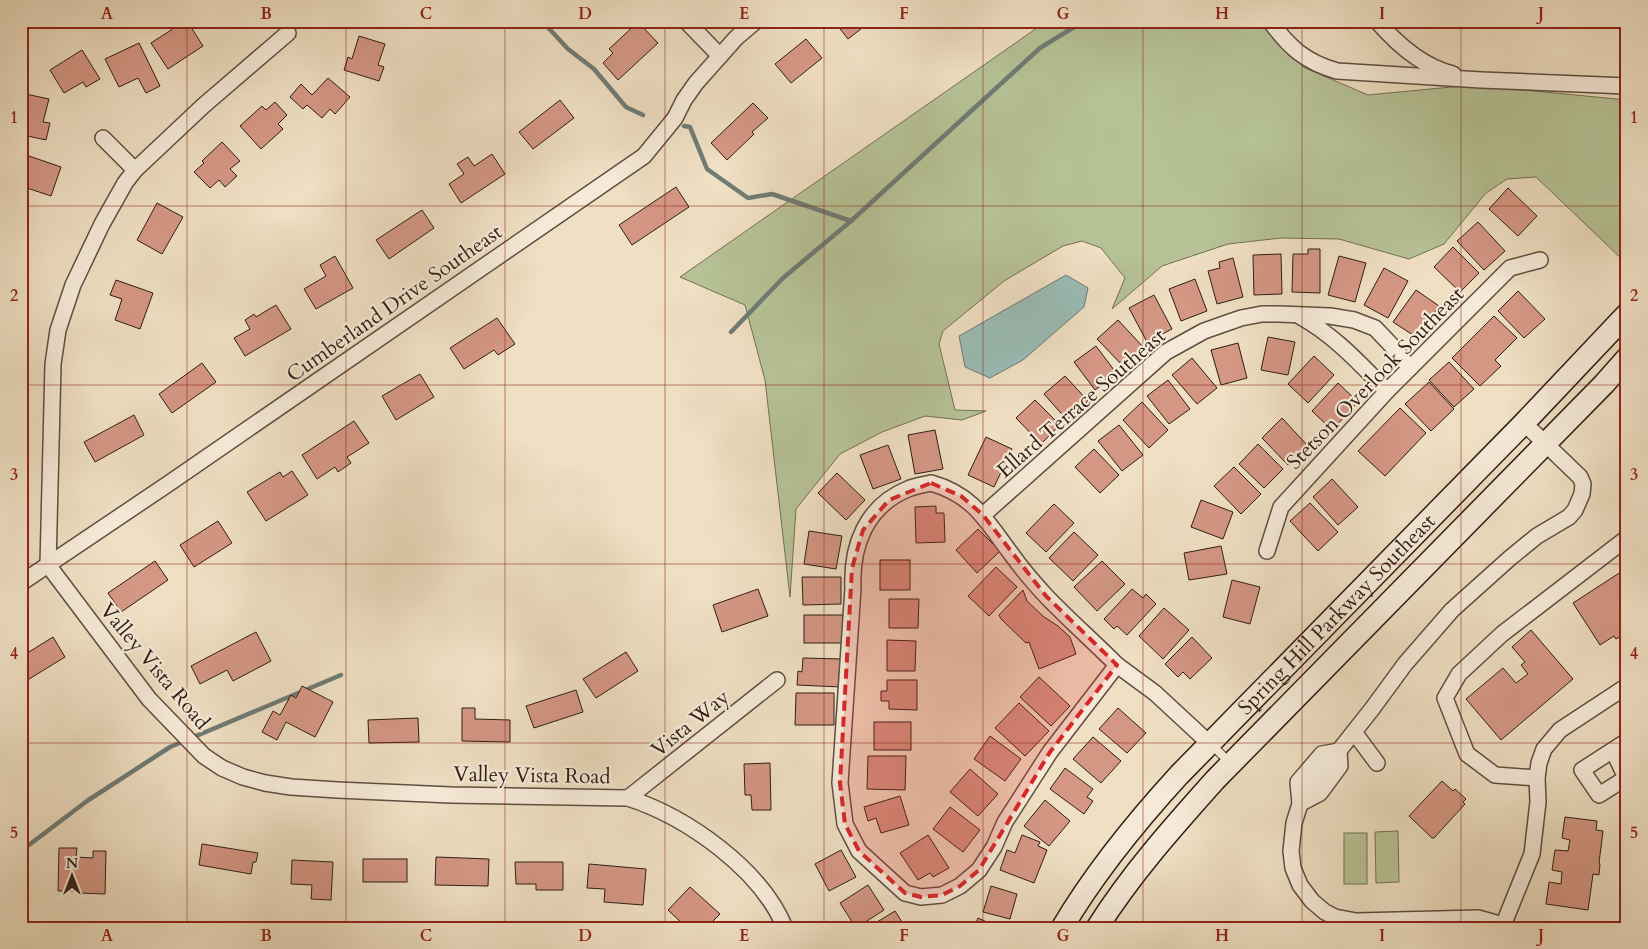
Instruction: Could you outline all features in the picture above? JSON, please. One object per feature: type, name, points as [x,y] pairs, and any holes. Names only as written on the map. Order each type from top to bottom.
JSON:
[{"type":"street","points":[[686,21],[720,56]]},
{"type":"street","name":"Cumberland Drive Southeast","points":[[21,583],[644,156],[675,118],[684,100],[696,83],[736,38],[756,21]]},
{"type":"street","points":[[1270,21],[1290,46],[1302,56],[1322,67],[1337,71],[1481,80],[1627,86]]},
{"type":"street","points":[[1377,21],[1397,43],[1414,56],[1446,73],[1481,80]]},
{"type":"street","points":[[48,565],[53,364],[58,330],[73,285],[117,196],[135,170],[203,106],[288,33]]},
{"type":"street","points":[[103,138],[135,170]]},
{"type":"street","name":"Stetson Overlook Southeast","points":[[1267,551],[1281,507],[1387,391],[1510,268],[1540,260]]},
{"type":"street","name":"Ellard Terrace Southeast","points":[[983,515],[1166,352],[1204,331],[1241,318],[1262,314],[1330,316],[1354,320],[1375,328],[1393,346],[1410,368]]},
{"type":"street","name":"Spring Hill Parkway Southeast","points":[[1062,928],[1111,856],[1144,813],[1209,743],[1524,423],[1627,314]]},
{"type":"street","name":"Ellard Terrace Southeast","points":[[1298,315],[1317,326],[1338,342],[1387,391]]},
{"type":"street","name":"Spring Hill Parkway Southeast","points":[[1098,928],[1113,903],[1160,840],[1231,764],[1627,358]]},
{"type":"street","points":[[1524,423],[1580,477],[1582,494],[1575,510],[1569,517],[1537,536],[1452,610],[1405,664],[1339,751],[1322,754],[1298,782],[1300,804],[1292,833],[1291,851],[1293,868],[1300,886],[1312,901],[1325,912],[1335,917],[1356,921],[1478,918],[1502,926],[1532,854],[1538,802],[1537,778],[1539,763],[1544,750],[1560,730],[1627,686]]},
{"type":"street","points":[[1117,666],[1050,752],[1005,822],[994,847],[979,870],[960,886],[942,895],[921,897],[905,893],[859,852],[845,824],[840,783],[853,588],[852,568],[863,530],[873,516],[889,500],[908,489],[931,484],[947,488],[961,496],[983,515],[1012,556],[1046,596],[1117,666],[1155,693],[1209,743]]},
{"type":"street","points":[[1537,778],[1495,775],[1467,754],[1445,698],[1459,674],[1502,634],[1627,538]]},
{"type":"street","name":"Valley Vista Road","points":[[48,565],[149,699],[204,756],[222,768],[243,777],[265,783],[292,787],[451,795],[628,798],[652,806],[714,843],[756,881],[771,901],[785,928]]},
{"type":"street","name":"Vista Way","points":[[628,798],[777,680]]},
{"type":"street","points":[[1354,732],[1377,763]]},
{"type":"street","points":[[1613,750],[1627,742]]},
{"type":"street","points":[[1300,804],[1320,793],[1340,766],[1339,751]]},
{"type":"lane","points":[[1209,743],[1231,764]]},
{"type":"highlighted area","points":[[931,483],[961,496],[983,515],[1046,596],[1117,665],[1050,752],[979,870],[960,886],[942,895],[921,897],[905,893],[859,851],[845,824],[840,783],[852,568],[863,530],[889,500]]},
{"type":"green space","points":[[1047,21],[1264,21],[1303,67],[1368,95],[1472,85],[1627,100],[1627,264],[1536,177],[1507,179],[1486,193],[1444,244],[1409,259],[1339,239],[1281,238],[1228,244],[1162,266],[1112,309],[1125,278],[1101,248],[1082,241],[1063,246],[1004,281],[943,331],[939,344],[955,410],[986,411],[962,420],[925,416],[882,432],[840,454],[796,509],[790,597],[765,380],[745,305],[680,277]]},
{"type":"green space","points":[[1398,831],[1399,882],[1376,883],[1375,832]]},
{"type":"green space","points":[[1344,833],[1367,833],[1367,884],[1344,884]]},
{"type":"water","points":[[1066,275],[1088,288],[1084,307],[1023,360],[990,378],[965,367],[959,336]]},
{"type":"building","points":[[187,21],[203,46],[168,69],[151,43]]},
{"type":"building","points":[[202,21],[219,21],[207,29]]},
{"type":"building","points":[[834,21],[871,21],[848,39]]},
{"type":"building","points":[[638,22],[658,43],[618,80],[603,63],[613,53],[609,49]]},
{"type":"building","points":[[359,36],[385,44],[378,65],[384,67],[379,81],[344,70],[348,57],[352,59]]},
{"type":"building","points":[[806,39],[822,58],[791,83],[775,64]]},
{"type":"building","points":[[139,43],[160,86],[146,93],[138,78],[119,87],[105,59]]},
{"type":"building","points":[[82,50],[100,79],[86,87],[83,82],[64,93],[50,70]]},
{"type":"building","points":[[328,78],[350,97],[335,114],[330,109],[322,118],[307,105],[303,109],[290,97],[301,84],[312,95]]},
{"type":"building","points":[[21,93],[49,99],[43,122],[50,123],[46,140],[23,135],[25,129],[21,128]]},
{"type":"building","points":[[560,100],[574,118],[533,149],[519,132]]},
{"type":"building","points":[[275,102],[287,115],[278,124],[283,129],[261,149],[240,126],[262,106],[266,110]]},
{"type":"building","points":[[753,103],[768,118],[752,132],[754,134],[727,160],[711,143]]},
{"type":"building","points":[[222,142],[240,161],[230,169],[237,176],[225,187],[219,180],[210,188],[194,172],[204,163],[202,161]]},
{"type":"building","points":[[492,154],[505,174],[461,203],[449,184],[464,174],[457,164],[468,157],[474,166]]},
{"type":"building","points":[[29,156],[61,167],[51,196],[21,186],[21,178]]},
{"type":"building","points":[[676,187],[689,207],[632,245],[619,225]]},
{"type":"building","points":[[1508,188],[1537,216],[1518,236],[1489,209]]},
{"type":"building","points":[[157,203],[183,217],[162,254],[137,240]]},
{"type":"building","points":[[422,210],[434,228],[389,259],[376,240]]},
{"type":"building","points":[[1478,222],[1505,251],[1484,270],[1457,241]]},
{"type":"building","points":[[1453,247],[1479,273],[1460,292],[1434,267]]},
{"type":"building","points":[[1308,249],[1320,249],[1320,293],[1292,292],[1293,254],[1308,254]]},
{"type":"building","points":[[1281,254],[1282,294],[1254,295],[1253,255]]},
{"type":"building","points":[[335,256],[353,288],[316,309],[304,289],[326,276],[320,265]]},
{"type":"building","points":[[1339,256],[1366,263],[1355,302],[1328,295]]},
{"type":"building","points":[[1233,258],[1243,297],[1217,304],[1208,271],[1220,268],[1219,262]]},
{"type":"building","points":[[1384,268],[1408,281],[1388,318],[1364,305]]},
{"type":"building","points":[[1195,279],[1207,311],[1181,321],[1169,289]]},
{"type":"building","points":[[116,280],[153,293],[140,329],[115,320],[122,299],[110,295]]},
{"type":"building","points":[[1416,290],[1439,306],[1416,337],[1393,322]]},
{"type":"building","points":[[1518,291],[1545,319],[1524,338],[1498,311]]},
{"type":"building","points":[[1154,295],[1172,329],[1147,342],[1129,308]]},
{"type":"building","points":[[276,305],[291,329],[245,356],[234,338],[250,329],[245,320],[254,314],[256,317]]},
{"type":"building","points":[[1494,316],[1517,338],[1495,360],[1501,366],[1480,386],[1452,358]]},
{"type":"building","points":[[497,318],[515,344],[498,355],[494,350],[464,369],[450,348]]},
{"type":"building","points":[[1118,320],[1145,349],[1125,368],[1097,339]]},
{"type":"building","points":[[1268,337],[1295,342],[1288,375],[1261,370]]},
{"type":"building","points":[[1238,343],[1247,378],[1221,385],[1211,350]]},
{"type":"building","points":[[1096,346],[1117,374],[1095,390],[1074,362]]},
{"type":"building","points":[[1314,356],[1334,375],[1308,403],[1288,384]]},
{"type":"building","points":[[1192,358],[1217,388],[1197,404],[1172,375]]},
{"type":"building","points":[[1449,362],[1474,389],[1454,407],[1429,380]]},
{"type":"building","points":[[202,363],[216,382],[172,413],[159,394]]},
{"type":"building","points":[[420,374],[434,397],[396,420],[382,396]]},
{"type":"building","points":[[1065,376],[1088,401],[1067,420],[1044,394]]},
{"type":"building","points":[[1168,380],[1190,409],[1169,424],[1147,396]]},
{"type":"building","points":[[1429,382],[1454,409],[1431,431],[1405,404]]},
{"type":"building","points":[[1338,383],[1358,402],[1332,430],[1312,411]]},
{"type":"building","points":[[1035,400],[1060,425],[1041,444],[1016,418]]},
{"type":"building","points":[[1142,402],[1168,430],[1149,448],[1123,420]]},
{"type":"building","points":[[1400,408],[1426,433],[1385,476],[1358,451]]},
{"type":"building","points":[[134,415],[144,435],[95,462],[84,442]]},
{"type":"building","points":[[1282,418],[1308,446],[1288,465],[1262,438]]},
{"type":"building","points":[[354,421],[369,443],[347,457],[351,463],[338,472],[335,467],[317,479],[302,455]]},
{"type":"building","points":[[1119,425],[1143,455],[1122,471],[1098,441]]},
{"type":"building","points":[[935,430],[943,469],[915,474],[908,435]]},
{"type":"building","points":[[986,437],[1012,449],[994,487],[968,475]]},
{"type":"building","points":[[1258,444],[1283,469],[1264,488],[1239,464]]},
{"type":"building","points":[[888,445],[901,479],[873,489],[860,455]]},
{"type":"building","points":[[1094,449],[1119,475],[1100,493],[1075,467]]},
{"type":"building","points":[[1234,467],[1261,494],[1241,514],[1214,486]]},
{"type":"building","points":[[292,471],[308,495],[266,521],[247,492],[280,472],[283,477]]},
{"type":"building","points":[[837,473],[865,500],[846,520],[818,493]]},
{"type":"building","points":[[1332,479],[1358,507],[1338,525],[1313,497]]},
{"type":"building","points":[[1201,500],[1233,512],[1223,539],[1191,527]]},
{"type":"building","points":[[1310,503],[1338,532],[1318,551],[1290,521]]},
{"type":"building","points":[[1054,504],[1074,523],[1046,552],[1026,533]]},
{"type":"building","points":[[936,506],[936,513],[944,513],[945,542],[916,543],[915,507]]},
{"type":"building","points":[[218,521],[232,543],[194,567],[180,545]]},
{"type":"building","points":[[978,529],[1000,551],[977,573],[956,550]]},
{"type":"building","points":[[809,531],[842,536],[836,569],[804,564]]},
{"type":"building","points":[[1074,532],[1098,555],[1073,581],[1049,558]]},
{"type":"building","points":[[1221,546],[1227,574],[1189,580],[1184,553]]},
{"type":"building","points":[[880,560],[910,560],[910,590],[880,590]]},
{"type":"building","points":[[155,561],[168,580],[121,612],[108,593]]},
{"type":"building","points":[[1102,561],[1125,584],[1097,611],[1074,587]]},
{"type":"building","points":[[996,567],[1017,587],[989,616],[968,596]]},
{"type":"building","points":[[1627,568],[1627,632],[1616,639],[1614,636],[1600,645],[1573,603]]},
{"type":"building","points":[[802,577],[841,577],[841,604],[803,605]]},
{"type":"building","points":[[1232,580],[1260,587],[1250,624],[1223,617]]},
{"type":"building","points":[[758,589],[768,616],[722,632],[713,605]]},
{"type":"building","points":[[1132,589],[1143,598],[1146,594],[1156,604],[1127,635],[1117,626],[1114,629],[1104,619]]},
{"type":"building","points":[[1023,590],[1027,601],[1070,637],[1076,654],[1039,669],[1029,642],[1026,643],[999,615]]},
{"type":"building","points":[[889,599],[919,599],[918,628],[889,628]]},
{"type":"building","points":[[1164,608],[1189,630],[1163,659],[1139,636]]},
{"type":"building","points":[[804,615],[843,615],[843,643],[804,643]]},
{"type":"building","points":[[1531,630],[1573,679],[1501,740],[1466,699],[1503,668],[1516,683],[1528,674],[1521,665],[1525,662],[1512,647]]},
{"type":"building","points":[[256,632],[271,661],[233,681],[227,670],[200,684],[191,666]]},
{"type":"building","points":[[53,637],[65,657],[21,684],[21,657]]},
{"type":"building","points":[[1192,637],[1212,658],[1190,679],[1183,672],[1178,677],[1165,664]]},
{"type":"building","points":[[887,640],[916,641],[915,671],[887,671]]},
{"type":"building","points":[[626,652],[638,671],[596,698],[583,679]]},
{"type":"building","points":[[803,658],[842,659],[841,687],[797,685],[798,671],[802,672]]},
{"type":"building","points":[[1039,677],[1070,706],[1051,726],[1020,697]]},
{"type":"building","points":[[887,680],[917,680],[917,710],[889,709],[889,701],[881,701],[881,691],[887,691]]},
{"type":"building","points":[[302,686],[333,702],[315,737],[286,722],[277,740],[262,732],[273,711],[280,715],[291,695],[296,698]]},
{"type":"building","points":[[576,690],[583,712],[534,728],[526,706]]},
{"type":"building","points":[[796,693],[834,693],[834,725],[795,725]]},
{"type":"building","points":[[1019,703],[1049,731],[1025,756],[995,728]]},
{"type":"building","points":[[462,708],[475,708],[475,719],[510,720],[510,742],[462,741]]},
{"type":"building","points":[[1118,708],[1146,733],[1127,753],[1099,729]]},
{"type":"building","points":[[418,718],[419,742],[369,743],[368,720]]},
{"type":"building","points":[[874,722],[911,722],[911,750],[874,750]]},
{"type":"building","points":[[990,736],[1021,759],[1005,781],[974,759]]},
{"type":"building","points":[[1093,737],[1121,761],[1101,783],[1073,759]]},
{"type":"building","points":[[868,756],[906,756],[905,790],[867,789]]},
{"type":"building","points":[[770,763],[771,810],[752,810],[751,795],[745,795],[744,764]]},
{"type":"building","points":[[1065,768],[1093,789],[1087,797],[1093,801],[1084,814],[1050,789]]},
{"type":"building","points":[[970,769],[998,794],[978,816],[950,792]]},
{"type":"building","points":[[1442,781],[1466,799],[1463,802],[1465,804],[1432,838],[1409,816]]},
{"type":"building","points":[[900,796],[909,825],[881,833],[876,818],[868,821],[864,807]]},
{"type":"building","points":[[1045,800],[1070,821],[1049,846],[1024,826]]},
{"type":"building","points":[[950,807],[980,830],[963,852],[933,829]]},
{"type":"building","points":[[1565,817],[1597,821],[1596,830],[1603,831],[1599,875],[1593,874],[1588,910],[1546,904],[1549,882],[1561,884],[1562,872],[1552,870],[1555,850],[1568,851],[1570,840],[1562,838]]},
{"type":"building","points":[[928,835],[949,868],[933,877],[930,873],[918,880],[900,853]]},
{"type":"building","points":[[1022,835],[1040,842],[1038,846],[1047,850],[1034,883],[1000,870],[1007,850],[1015,853]]},
{"type":"building","points":[[202,844],[258,853],[256,862],[253,862],[251,874],[199,865]]},
{"type":"building","points":[[59,848],[77,848],[76,857],[93,858],[93,851],[106,851],[105,894],[58,891]]},
{"type":"building","points":[[841,850],[856,877],[829,891],[815,864]]},
{"type":"building","points":[[436,857],[489,859],[488,886],[435,885]]},
{"type":"building","points":[[363,859],[407,859],[407,882],[363,882]]},
{"type":"building","points":[[292,860],[333,862],[331,900],[311,899],[312,885],[291,884]]},
{"type":"building","points":[[515,862],[563,862],[563,890],[536,890],[536,884],[516,884]]},
{"type":"building","points":[[589,864],[646,869],[643,905],[604,902],[605,889],[587,888]]},
{"type":"building","points":[[868,885],[884,910],[856,928],[840,903]]},
{"type":"building","points":[[991,886],[1017,894],[1010,919],[983,912]]},
{"type":"building","points":[[690,887],[720,914],[706,928],[687,928],[668,910]]},
{"type":"building","points":[[895,911],[906,928],[869,928],[869,927]]},
{"type":"building","points":[[978,918],[1000,928],[974,928]]},
{"type":"waterway","points":[[542,21],[568,49],[594,69],[626,107],[643,115]]},
{"type":"waterway","points":[[731,332],[783,278],[851,221],[1040,48],[1084,21]]},
{"type":"waterway","points":[[1219,21],[1243,24],[1263,21]]},
{"type":"waterway","points":[[684,126],[690,127],[707,169],[748,198],[772,194],[851,221]]},
{"type":"waterway","points":[[21,851],[87,801],[170,747],[341,675]]}]
